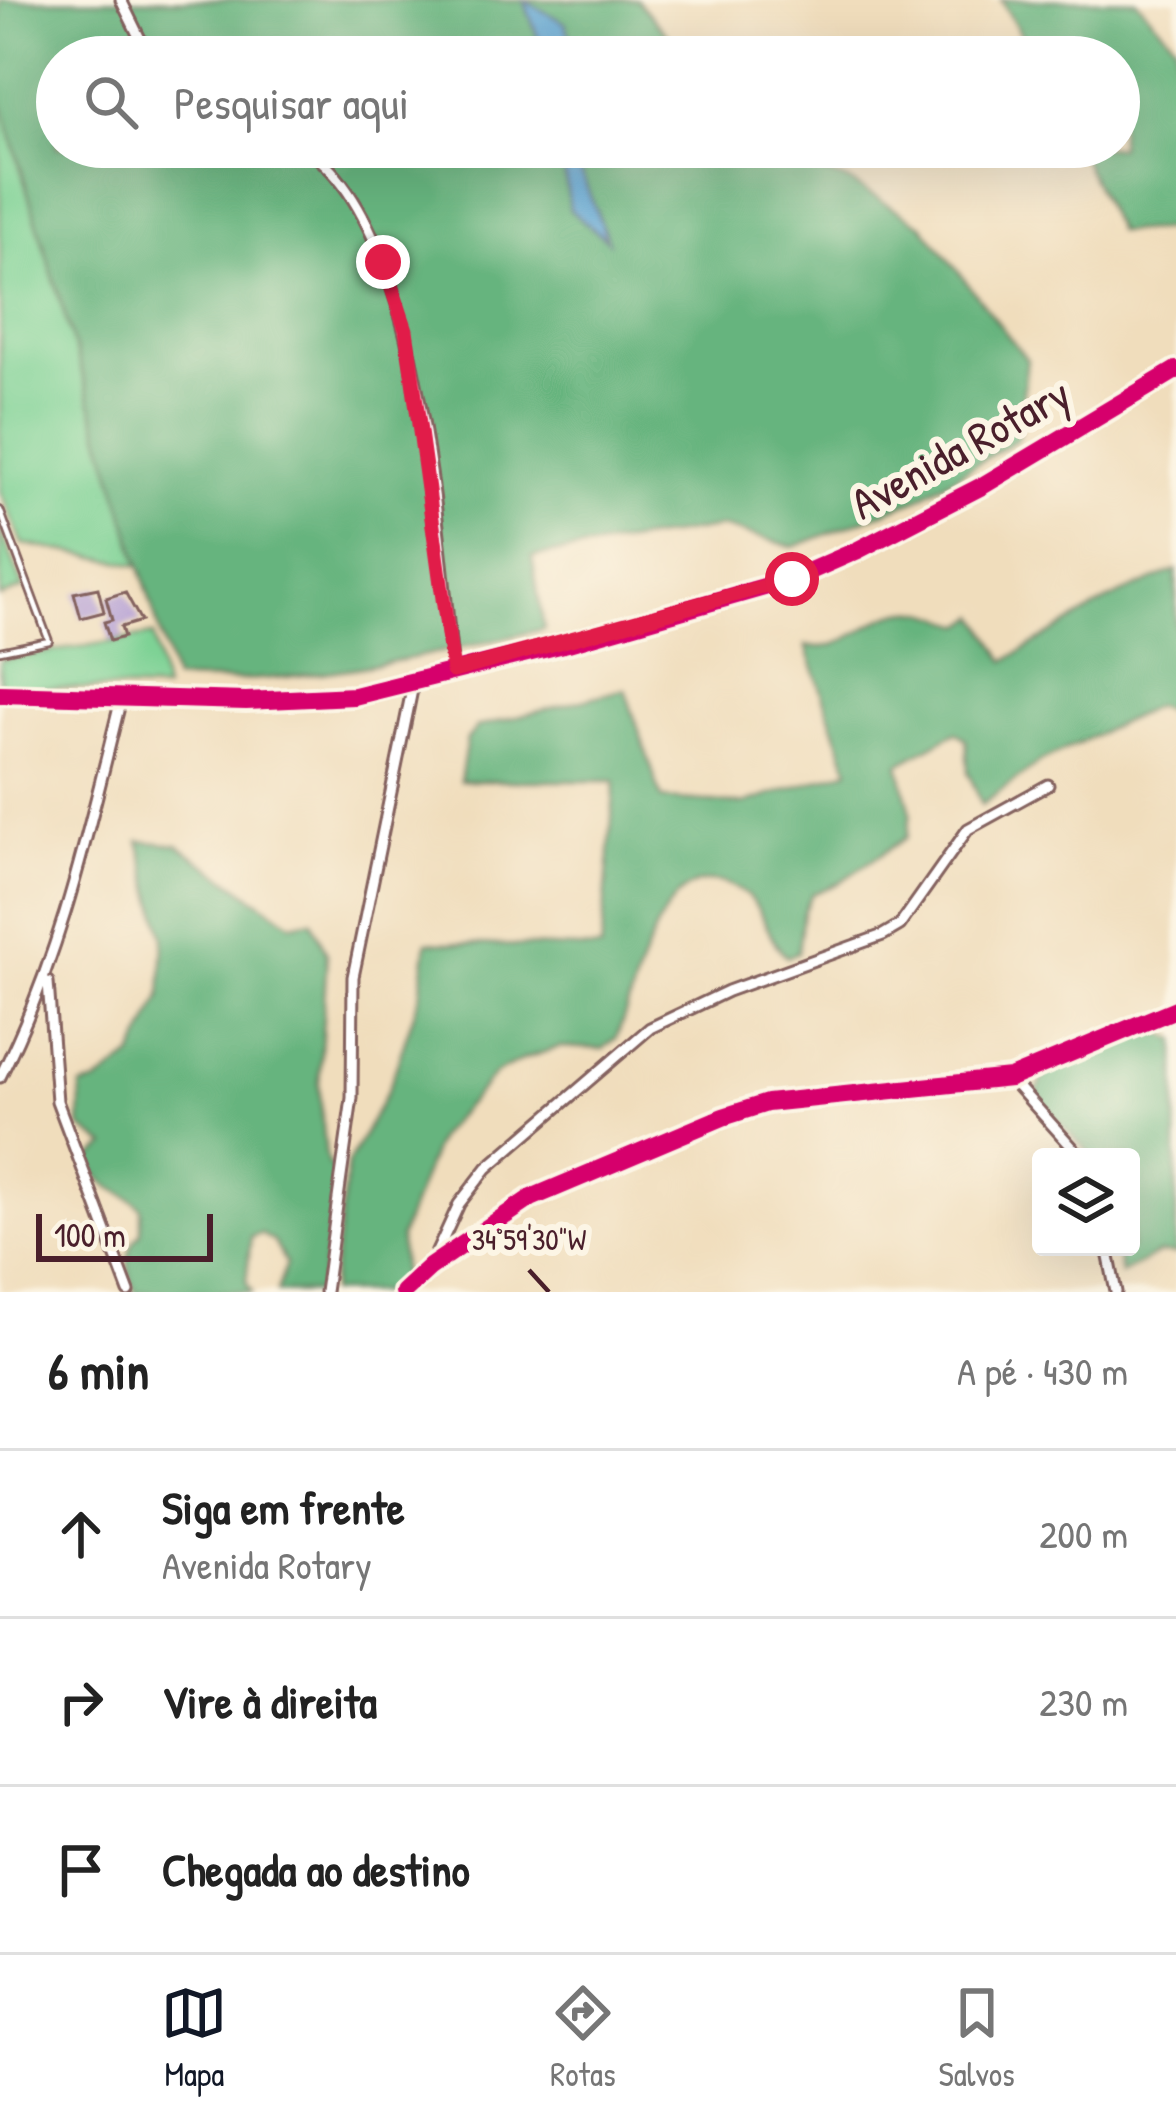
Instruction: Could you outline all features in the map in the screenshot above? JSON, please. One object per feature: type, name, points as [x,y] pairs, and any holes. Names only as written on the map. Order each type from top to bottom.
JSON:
[{"type":"street","points":[[121,0],[139,36]]},
{"type":"street","points":[[330,168],[350,189],[401,308],[434,497],[453,671]]},
{"type":"street","name":"Avenida Rotary","points":[[0,694],[292,700],[412,685],[792,579],[982,486],[1176,370]]},
{"type":"street","points":[[325,1292],[352,1098],[353,977],[412,685]]},
{"type":"street","points":[[0,1077],[48,976],[122,694]]},
{"type":"street","points":[[430,1267],[459,1204],[487,1168],[650,1028],[728,991],[900,925],[968,829],[1048,785]]},
{"type":"street","points":[[48,976],[57,1101],[129,1292]]},
{"type":"street","points":[[404,1292],[430,1267],[531,1198],[745,1110],[784,1101],[1010,1078],[1176,1009]]},
{"type":"street","points":[[1010,1078],[1074,1148]]},
{"type":"street","points":[[1110,1256],[1116,1292]]},
{"type":"lane","points":[[0,510],[49,642],[0,651]]},
{"type":"green space","points":[[0,0],[637,0],[669,36],[570,36],[565,23],[525,2],[537,36],[36,36],[36,168],[564,168],[570,210],[606,237],[579,168],[809,168],[849,181],[922,225],[1027,360],[1018,439],[915,500],[794,547],[721,527],[532,557],[544,629],[315,674],[174,680],[0,99]]},
{"type":"green space","points":[[1001,0],[1136,0],[1176,44],[1176,229],[1117,232],[1087,168],[1140,168],[1140,36],[1022,36]]},
{"type":"green space","points":[[0,99],[140,565],[23,544],[0,492]]},
{"type":"green space","points":[[0,528],[24,588],[0,597]]},
{"type":"green space","points":[[1176,570],[1176,714],[1155,706],[1040,762],[982,805],[968,772],[966,739],[956,732],[899,764],[911,813],[907,837],[837,884],[812,894],[803,912],[798,952],[787,957],[748,896],[712,881],[690,887],[671,904],[656,928],[616,1038],[603,1049],[560,1047],[495,1074],[438,1137],[400,1237],[403,1285],[394,1292],[330,1292],[348,1163],[389,1088],[420,995],[427,942],[601,949],[615,781],[460,781],[467,739],[477,727],[625,689],[662,799],[743,804],[849,770],[806,646],[835,644],[882,619],[917,611],[965,625],[978,616],[1005,661],[1108,600]]},
{"type":"green space","points":[[153,635],[164,690],[0,687],[0,660]]},
{"type":"green space","points":[[139,841],[178,845],[292,924],[312,920],[327,954],[319,1084],[326,1156],[329,1166],[339,1168],[319,1292],[277,1292],[286,1264],[274,1242],[261,1234],[251,1237],[246,1282],[252,1292],[135,1292],[128,1261],[141,1233],[141,1208],[95,1171],[88,1159],[107,1146],[80,1127],[81,1087],[97,1083],[133,1056],[161,997],[164,938]]},
{"type":"green space","points":[[1146,1027],[1176,1039],[1176,1254],[1159,1253],[1121,1274],[1118,1256],[1140,1256],[1140,1148],[1084,1148],[1044,1107],[1037,1091],[1048,1068]]},
{"type":"water","points":[[524,0],[565,23],[570,36],[537,36]]},
{"type":"water","points":[[564,168],[579,168],[608,241],[570,210]]},
{"type":"building","points":[[98,588],[104,612],[81,618],[74,593]]},
{"type":"building","points":[[125,592],[141,621],[121,627],[124,637],[110,641],[104,622],[112,620],[106,598]]},
{"type":"cycle path","points":[[0,694],[246,701],[354,696],[568,643],[792,579],[858,550],[982,486],[1176,370]]},
{"type":"cycle path","points":[[403,1292],[430,1267],[531,1198],[723,1117],[767,1103],[1010,1078],[1176,1009]]},
{"type":"route","points":[[383,262],[406,330],[434,497],[453,671],[792,579]]}]
